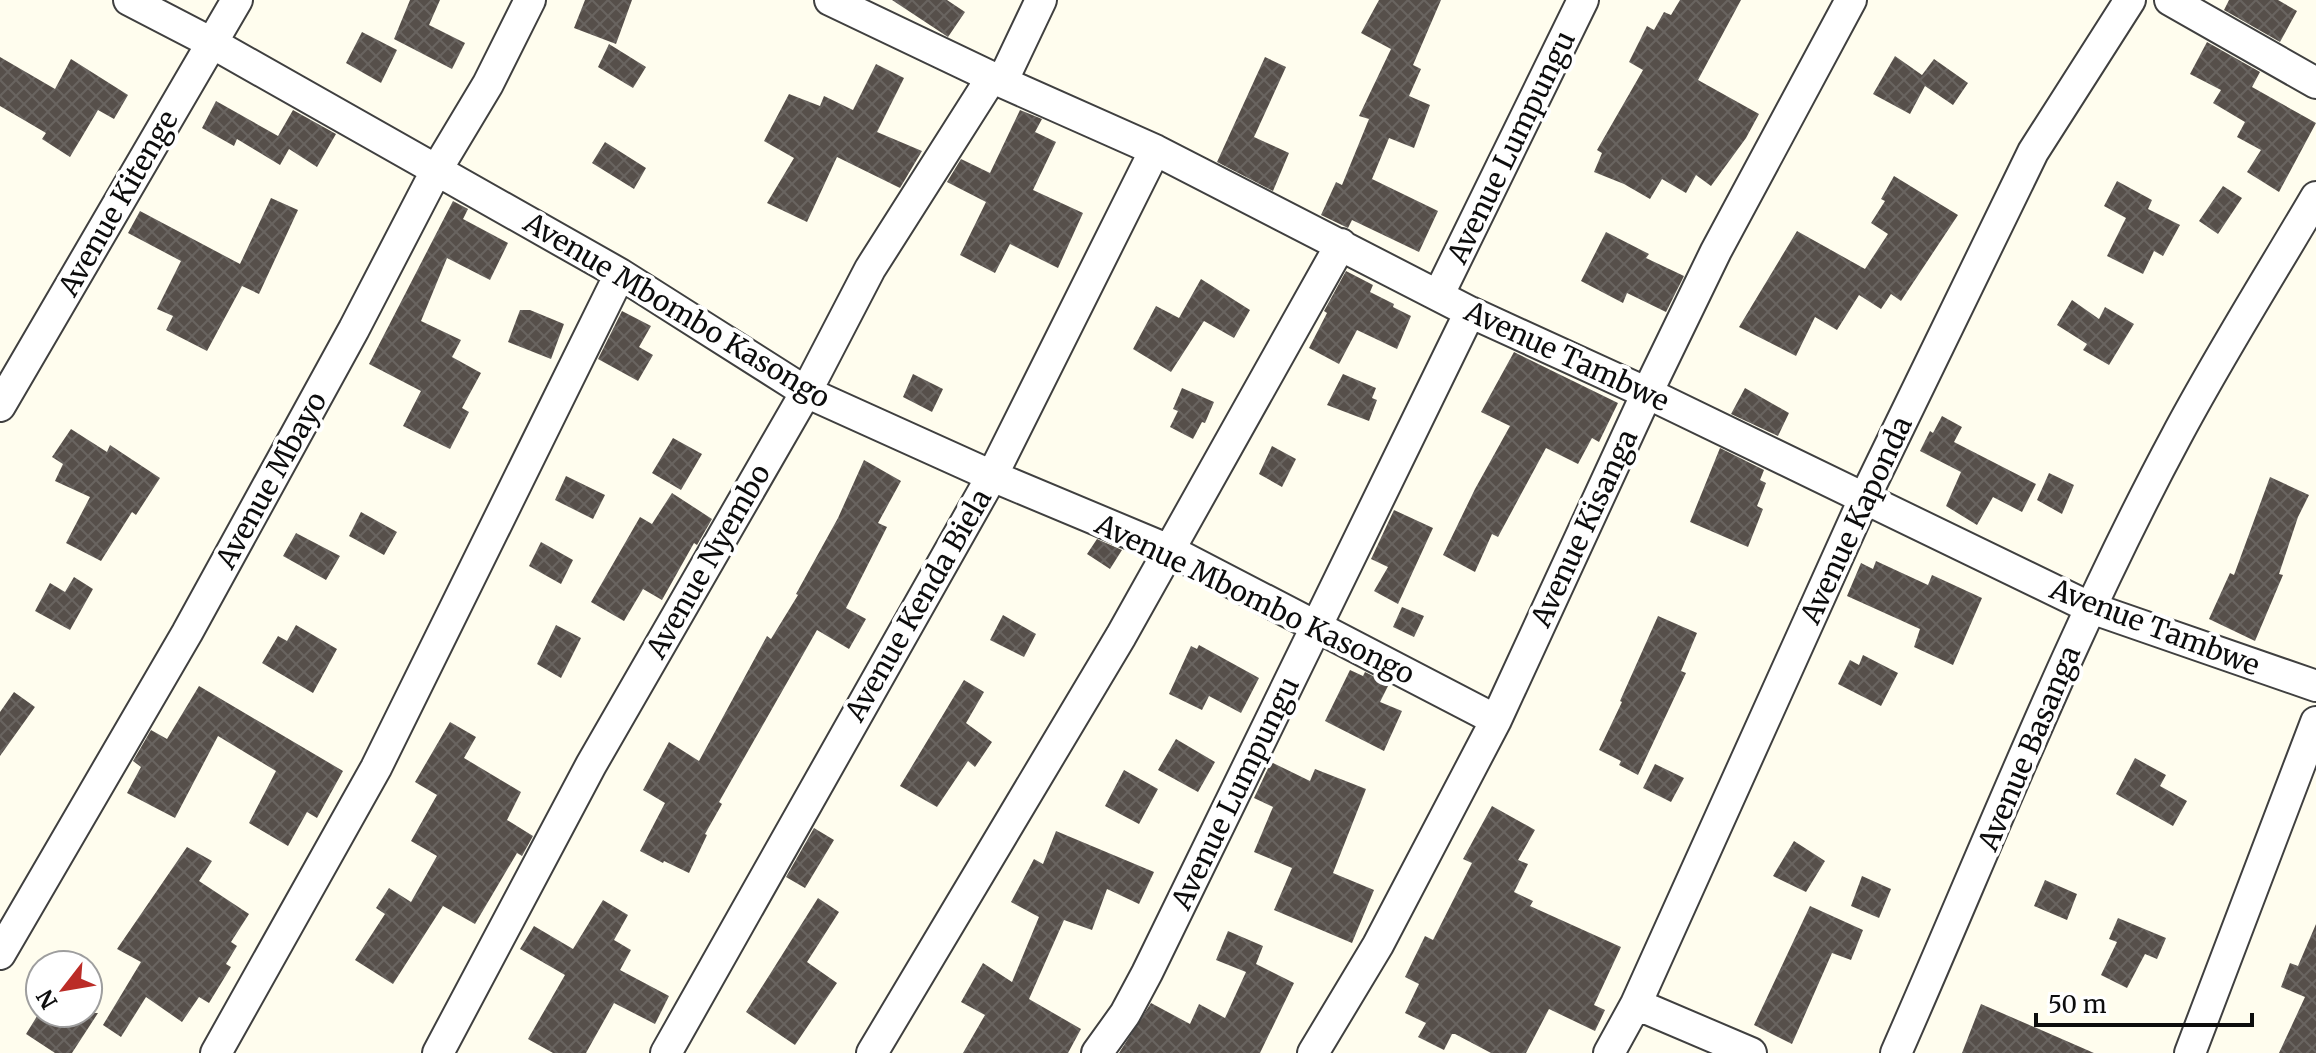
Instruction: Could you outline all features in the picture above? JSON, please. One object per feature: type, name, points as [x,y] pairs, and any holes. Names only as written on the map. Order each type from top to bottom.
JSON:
[{"type":"street","name":"Avenue Mbombo Kasongo","points":[[129,0],[212,43],[620,274],[806,392],[992,476],[1169,550],[1496,720]]},
{"type":"street","name":"Avenue Kitenge","points":[[0,406],[237,0]]},
{"type":"street","name":"Avenue Mbayo","points":[[0,954],[187,633],[354,329],[437,169],[488,84],[530,0]]},
{"type":"street","name":"Avenue Tambwe","points":[[830,0],[997,80],[1155,150],[1470,312],[1647,393],[2091,608],[2316,686]]},
{"type":"street","name":"Avenue Nyembo","points":[[438,1053],[591,765],[806,392],[870,269],[997,80],[1041,0]]},
{"type":"street","name":"Avenue Lumpungu","points":[[1439,294],[1583,0]]},
{"type":"street","name":"Avenue Kisanga","points":[[1313,1053],[1378,945],[1496,720],[1716,251],[1851,0]]},
{"type":"street","name":"Avenue Kaponda","points":[[1609,1053],[1636,1004],[1864,499],[2033,152],[2130,0]]},
{"type":"street","points":[[2170,0],[2316,83]]},
{"type":"street","name":"Avenue Kenda Biela","points":[[666,1053],[992,476],[1155,150]]},
{"type":"street","name":"Avenue Basanga","points":[[1896,1053],[2034,731],[2091,608],[2176,436],[2316,197]]},
{"type":"street","points":[[880,1050],[1121,636],[1341,244]]},
{"type":"street","points":[[216,1053],[376,768],[620,274]]},
{"type":"street","name":"Avenue Lumpungu","points":[[1097,1053],[1125,1014],[1147,973],[1470,312]]},
{"type":"street","points":[[2190,1053],[2316,722]]},
{"type":"street","points":[[1636,1004],[1751,1053]]},
{"type":"building","points":[[410,0],[440,0],[429,25],[465,43],[452,69],[394,39]]},
{"type":"building","points":[[585,0],[632,0],[616,44],[574,28]]},
{"type":"building","points":[[892,0],[947,0],[965,12],[948,37]]},
{"type":"building","points":[[1379,0],[1441,0],[1413,65],[1421,69],[1409,96],[1430,105],[1414,148],[1389,138],[1372,179],[1438,211],[1419,252],[1352,220],[1348,228],[1321,215],[1336,182],[1342,185],[1369,119],[1359,116],[1391,49],[1361,33]]},
{"type":"building","points":[[1680,0],[1741,0],[1698,80],[1759,114],[1746,138],[1711,186],[1696,175],[1686,193],[1662,179],[1650,199],[1594,172],[1602,153],[1597,150],[1643,70],[1629,62],[1647,26],[1654,30],[1664,12],[1671,15]]},
{"type":"building","points":[[2229,0],[2278,0],[2297,11],[2280,42],[2224,10]]},
{"type":"building","points":[[362,32],[397,50],[381,83],[346,63]]},
{"type":"building","points":[[2207,42],[2260,72],[2252,87],[2316,123],[2279,192],[2247,172],[2261,150],[2237,137],[2245,122],[2213,103],[2221,90],[2190,74]]},
{"type":"building","points":[[609,44],[646,67],[633,88],[598,67]]},
{"type":"building","points":[[1895,56],[1922,75],[1934,59],[1968,83],[1953,105],[1925,86],[1910,114],[1873,94]]},
{"type":"building","points":[[0,57],[55,89],[71,59],[128,95],[114,119],[98,110],[70,157],[42,139],[46,133],[0,106]]},
{"type":"building","points":[[1265,57],[1286,67],[1254,137],[1289,153],[1273,191],[1217,162]]},
{"type":"building","points":[[876,64],[904,78],[877,132],[922,151],[900,188],[837,157],[807,222],[767,203],[794,158],[764,141],[789,94],[820,106],[824,96],[853,110]]},
{"type":"building","points":[[216,101],[278,136],[293,110],[336,134],[317,167],[289,149],[280,165],[237,139],[234,146],[202,128]]},
{"type":"building","points":[[1020,110],[1042,119],[1035,132],[1056,142],[1033,190],[1083,213],[1058,268],[1010,244],[995,273],[960,255],[986,202],[947,182],[961,159],[990,173]]},
{"type":"building","points":[[605,142],[646,168],[634,189],[592,163]]},
{"type":"building","points":[[1894,176],[1958,215],[1901,301],[1891,294],[1881,309],[1859,295],[1837,330],[1815,317],[1796,356],[1739,327],[1797,231],[1865,269],[1888,234],[1871,223],[1885,201],[1881,199]]},
{"type":"building","points":[[2117,181],[2152,200],[2148,209],[2180,225],[2163,256],[2154,251],[2143,274],[2107,256],[2126,218],[2104,206]]},
{"type":"building","points":[[2223,186],[2242,198],[2218,234],[2199,221]]},
{"type":"building","points":[[271,198],[298,210],[259,294],[242,286],[207,351],[166,330],[173,316],[157,309],[181,261],[128,233],[140,211],[240,264]]},
{"type":"building","points":[[453,201],[468,209],[463,219],[508,243],[490,280],[447,258],[421,321],[461,340],[452,357],[481,373],[462,408],[469,412],[450,449],[403,426],[421,391],[369,364]]},
{"type":"building","points":[[1606,232],[1649,254],[1646,258],[1684,276],[1666,312],[1627,293],[1623,303],[1581,281]]},
{"type":"building","points":[[1346,271],[1373,285],[1370,292],[1411,316],[1397,349],[1357,330],[1339,364],[1309,348],[1327,313],[1324,311]]},
{"type":"building","points":[[1201,279],[1250,310],[1234,338],[1204,321],[1171,372],[1133,349],[1156,306],[1179,318]]},
{"type":"building","points":[[2072,300],[2099,319],[2105,307],[2134,324],[2109,365],[2083,350],[2087,344],[2057,325]]},
{"type":"building","points":[[520,310],[530,310],[564,324],[551,359],[508,342]]},
{"type":"building","points":[[622,311],[651,326],[639,347],[653,355],[638,381],[598,359]]},
{"type":"building","points":[[1514,352],[1618,403],[1599,442],[1592,438],[1578,464],[1546,448],[1498,537],[1492,534],[1475,572],[1443,555],[1510,426],[1481,412]]},
{"type":"building","points":[[913,374],[943,389],[932,412],[903,397]]},
{"type":"building","points":[[1343,374],[1376,388],[1372,398],[1377,400],[1369,421],[1327,405]]},
{"type":"building","points":[[1182,388],[1214,402],[1205,423],[1202,422],[1193,439],[1170,427],[1178,411],[1173,409]]},
{"type":"building","points":[[1745,388],[1789,413],[1778,436],[1731,414]]},
{"type":"building","points":[[1942,416],[1962,427],[1954,442],[2036,484],[2022,512],[1993,497],[1977,525],[1946,506],[1961,472],[1920,451]]},
{"type":"building","points":[[71,429],[107,452],[110,445],[160,478],[136,515],[132,512],[101,561],[66,543],[90,497],[55,481],[63,464],[52,457]]},
{"type":"building","points":[[673,438],[702,454],[681,490],[652,473]]},
{"type":"building","points":[[1272,446],[1296,459],[1282,487],[1259,474]]},
{"type":"building","points":[[1720,448],[1764,470],[1760,480],[1766,483],[1757,506],[1763,509],[1748,547],[1690,522]]},
{"type":"building","points":[[864,460],[901,481],[878,523],[887,527],[846,608],[866,619],[849,649],[817,630],[719,802],[722,804],[689,873],[640,851],[665,803],[643,790],[669,742],[699,761],[767,636],[771,639],[798,595]]},
{"type":"building","points":[[2049,473],[2074,485],[2062,514],[2037,500]]},
{"type":"building","points":[[566,476],[605,495],[593,519],[555,500]]},
{"type":"building","points":[[2270,477],[2309,495],[2298,517],[2279,574],[2283,575],[2255,641],[2209,619],[2230,573],[2234,575]]},
{"type":"building","points":[[672,493],[712,519],[697,545],[694,543],[662,600],[643,589],[624,621],[591,602],[640,517],[652,524]]},
{"type":"building","points":[[1394,510],[1433,528],[1398,604],[1374,591],[1388,567],[1371,559]]},
{"type":"building","points":[[361,512],[397,532],[384,555],[349,536]]},
{"type":"building","points":[[296,533],[340,556],[326,580],[283,556]]},
{"type":"building","points":[[1097,539],[1122,550],[1110,569],[1087,554]]},
{"type":"building","points":[[541,542],[573,560],[561,584],[529,566]]},
{"type":"building","points":[[1876,561],[1928,585],[1932,575],[1982,598],[1953,665],[1914,647],[1920,629],[1847,596],[1861,563],[1873,569]]},
{"type":"building","points":[[74,577],[93,589],[70,630],[35,611],[50,583],[65,592]]},
{"type":"building","points":[[1402,607],[1424,616],[1414,637],[1393,627]]},
{"type":"building","points":[[1003,615],[1036,634],[1024,657],[990,640]]},
{"type":"building","points":[[1658,616],[1697,633],[1681,671],[1686,673],[1638,775],[1619,765],[1621,761],[1599,750]]},
{"type":"building","points":[[296,625],[337,649],[313,693],[262,663],[278,636],[287,641]]},
{"type":"building","points":[[556,625],[581,638],[561,678],[537,664]]},
{"type":"building","points":[[1199,645],[1259,678],[1241,713],[1209,696],[1202,710],[1169,694],[1191,646],[1197,649]]},
{"type":"building","points":[[1863,655],[1898,673],[1881,706],[1838,684],[1850,660],[1859,665]]},
{"type":"building","points":[[1350,670],[1363,676],[1365,672],[1389,684],[1380,702],[1402,711],[1384,751],[1325,721]]},
{"type":"building","points":[[964,680],[984,692],[966,723],[992,742],[975,767],[968,761],[937,807],[900,786]]},
{"type":"building","points":[[199,686],[343,771],[317,818],[307,812],[288,846],[249,823],[276,771],[218,736],[175,818],[127,793],[141,767],[133,761],[151,730],[167,739]]},
{"type":"building","points":[[14,692],[35,707],[0,756],[0,712]]},
{"type":"building","points":[[450,722],[476,737],[464,758],[521,792],[507,820],[533,836],[522,856],[517,853],[475,924],[443,906],[393,984],[355,960],[385,914],[376,908],[389,888],[411,902],[437,856],[411,841],[437,795],[415,782]]},
{"type":"building","points":[[1176,739],[1215,762],[1198,792],[1158,770]]},
{"type":"building","points":[[2135,758],[2166,775],[2160,786],[2187,801],[2173,826],[2116,794]]},
{"type":"building","points":[[1271,762],[1310,781],[1315,769],[1366,789],[1333,873],[1374,890],[1352,943],[1274,910],[1292,868],[1254,852],[1273,807],[1254,798]]},
{"type":"building","points":[[1655,764],[1684,778],[1671,802],[1643,788]]},
{"type":"building","points":[[1124,770],[1158,789],[1139,824],[1105,806]]},
{"type":"building","points":[[1492,806],[1535,830],[1518,860],[1528,864],[1514,892],[1533,901],[1530,906],[1621,947],[1594,1005],[1605,1010],[1595,1031],[1549,1009],[1526,1053],[1491,1053],[1455,1034],[1452,1034],[1444,1050],[1418,1037],[1426,1023],[1405,1013],[1419,984],[1405,977],[1425,936],[1433,940],[1472,863],[1463,859]]},
{"type":"building","points":[[814,828],[834,840],[805,888],[786,877]]},
{"type":"building","points":[[1056,831],[1154,872],[1139,904],[1107,889],[1092,930],[1064,920],[1029,999],[1081,1029],[1068,1053],[963,1053],[985,1015],[961,1002],[983,963],[1012,982],[1039,917],[1011,902],[1034,859],[1043,864]]},
{"type":"building","points":[[1794,841],[1825,861],[1806,892],[1773,876]]},
{"type":"building","points":[[187,847],[212,861],[199,881],[249,914],[231,942],[237,946],[226,964],[231,967],[209,1003],[199,997],[182,1022],[146,997],[121,1037],[104,1023],[141,962],[117,949]]},
{"type":"building","points":[[1862,876],[1891,889],[1879,918],[1851,906]]},
{"type":"building","points":[[2045,880],[2077,894],[2067,920],[2034,906]]},
{"type":"building","points":[[818,898],[839,912],[807,962],[837,983],[795,1045],[746,1012]]},
{"type":"building","points":[[603,900],[628,915],[614,940],[631,950],[620,970],[669,996],[655,1024],[614,1003],[586,1053],[553,1053],[528,1039],[565,975],[520,949],[534,926],[573,949]]},
{"type":"building","points":[[1810,906],[1863,930],[1851,960],[1832,953],[1792,1044],[1754,1025]]},
{"type":"building","points":[[2118,918],[2166,938],[2157,959],[2145,954],[2127,988],[2101,975],[2117,942],[2109,939]]},
{"type":"building","points":[[2316,924],[2316,1053],[2279,1053],[2305,997],[2281,987],[2290,963],[2298,966]]},
{"type":"building","points":[[1228,931],[1263,946],[1256,964],[1294,983],[1260,1053],[1119,1053],[1151,1003],[1190,1024],[1199,1004],[1225,1018],[1246,972],[1216,960]]},
{"type":"building","points":[[1981,1004],[2094,1053],[1962,1053]]},
{"type":"building","points":[[29,1029],[88,1029],[72,1053],[55,1053],[26,1034]]}]
